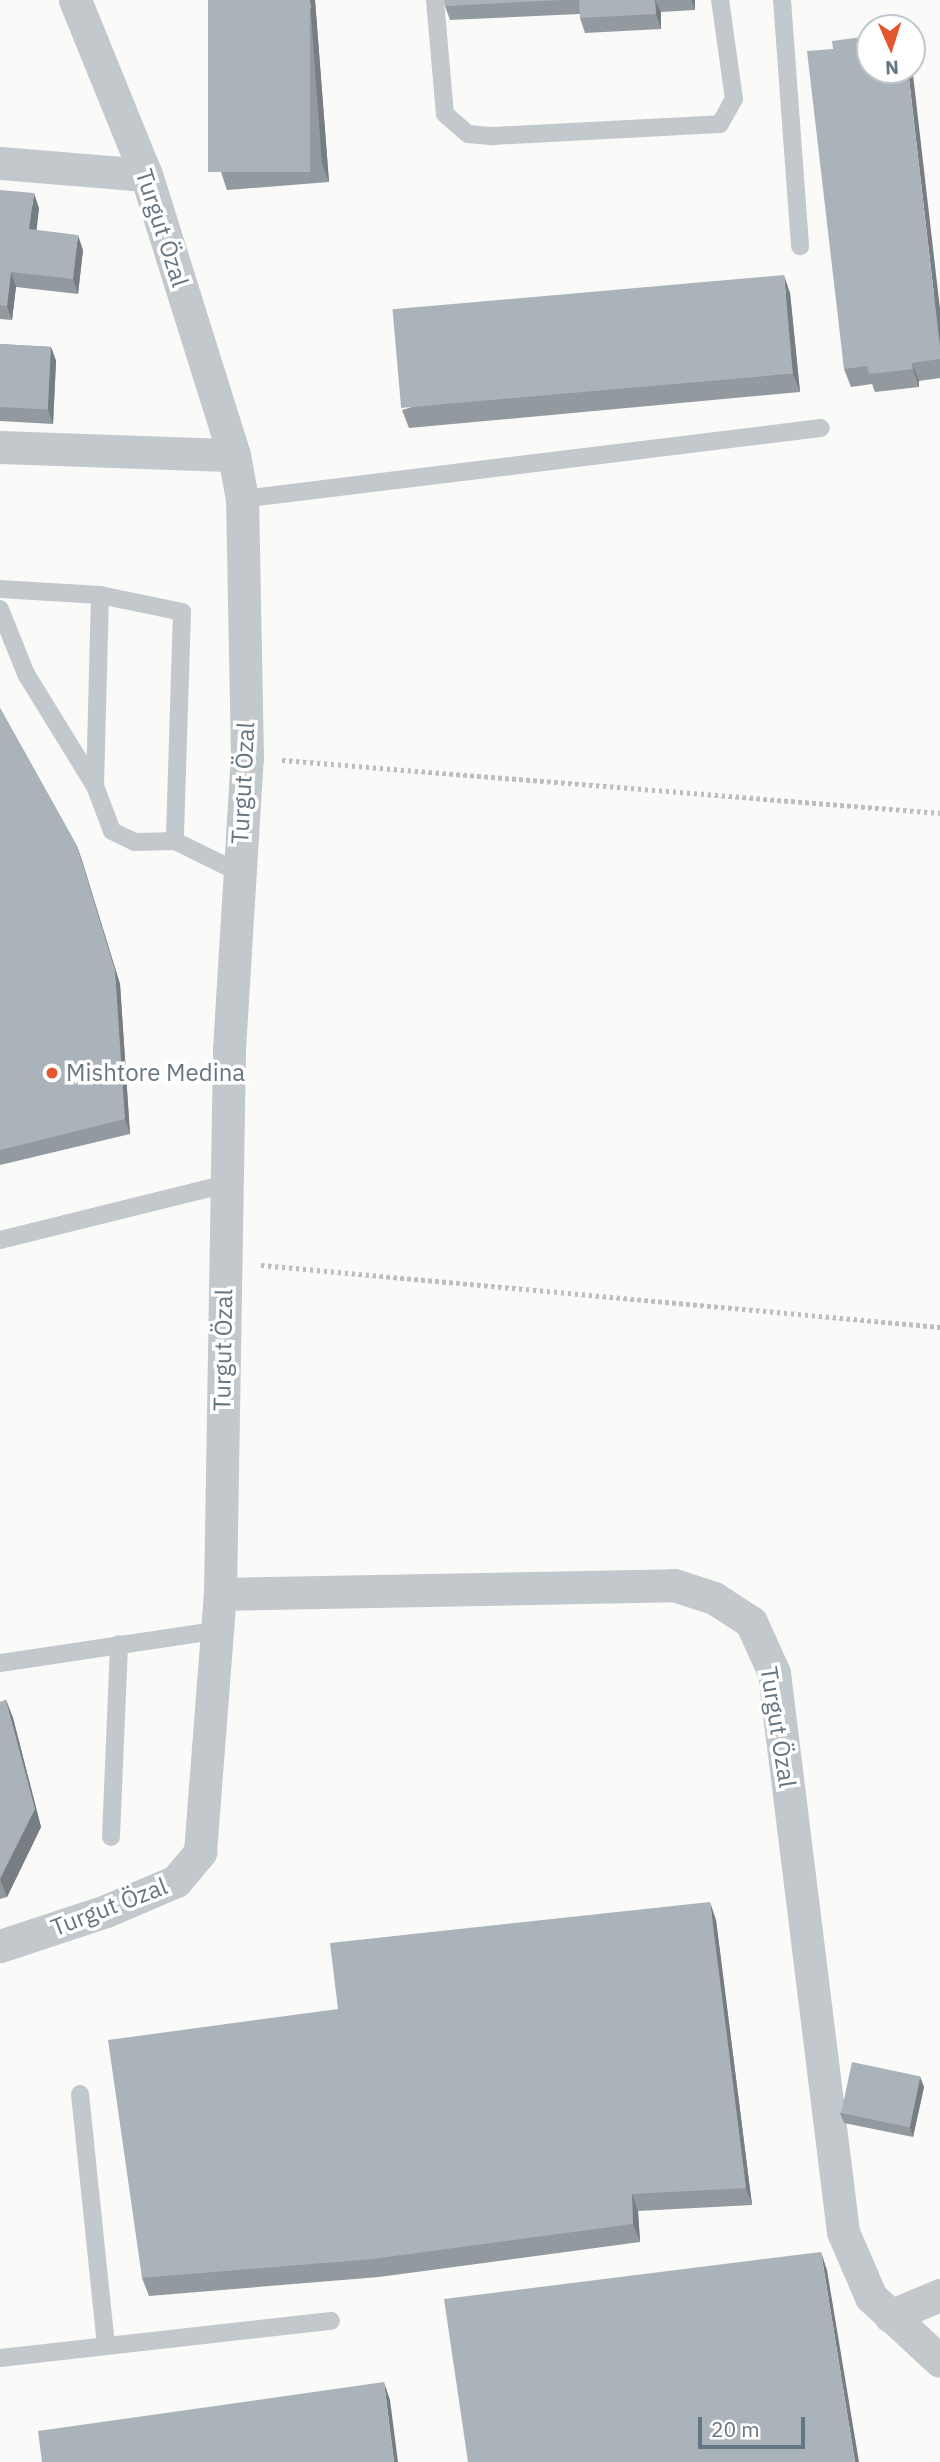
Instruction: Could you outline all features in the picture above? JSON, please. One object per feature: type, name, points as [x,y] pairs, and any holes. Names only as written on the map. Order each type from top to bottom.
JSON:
[{"type":"street","name":"Turgut Özal","points":[[0,1946],[106,1912],[176,1881],[200,1852],[215,1631],[220,1594],[226,1184],[238,872],[247,757],[242,499],[234,455],[146,175],[75,0]]},
{"type":"street","points":[[0,163],[146,175]]},
{"type":"street","points":[[0,447],[234,455]]},
{"type":"street","name":"Turgut Özal","points":[[220,1594],[674,1585],[714,1598],[751,1622],[774,1673],[843,2232],[857,2273],[890,2316],[940,2361]]},
{"type":"street","points":[[890,2316],[940,2295]]},
{"type":"lane","points":[[435,0],[445,114],[468,134],[493,136],[720,124],[734,99],[720,0]]},
{"type":"lane","points":[[782,0],[800,246]]},
{"type":"lane","points":[[242,499],[821,428]]},
{"type":"lane","points":[[0,589],[100,595],[174,607],[184,619],[175,841]]},
{"type":"lane","points":[[94,786],[100,595]]},
{"type":"lane","points":[[0,609],[26,674],[94,786],[113,831],[122,839],[175,841],[238,872]]},
{"type":"lane","points":[[0,1240],[226,1184]]},
{"type":"lane","points":[[0,1663],[215,1631]]},
{"type":"lane","points":[[111,1837],[119,1644]]},
{"type":"lane","points":[[80,2094],[106,2346]]},
{"type":"lane","points":[[0,2358],[331,2321]]},
{"type":"path","points":[[247,757],[940,813]]},
{"type":"path","points":[[225,1262],[940,1327]]},
{"type":"building","points":[[208,0],[310,0],[310,172],[208,172]]},
{"type":"building","points":[[444,0],[562,0],[445,6]]},
{"type":"building","points":[[579,0],[655,0],[656,14],[580,18]]},
{"type":"building","points":[[856,38],[856,84],[910,84],[940,347],[940,359],[912,363],[913,369],[869,374],[867,366],[844,369],[807,51],[833,49],[832,41]]},
{"type":"building","points":[[0,190],[34,193],[29,229],[78,235],[73,279],[11,272],[7,306],[0,305]]},
{"type":"building","points":[[784,275],[793,374],[401,408],[392,309]]},
{"type":"building","points":[[0,344],[51,347],[48,410],[0,407]]},
{"type":"building","points":[[0,708],[77,846],[115,970],[125,1119],[0,1150]]},
{"type":"building","points":[[6,1700],[35,1809],[0,1879],[0,1702]]},
{"type":"building","points":[[710,1902],[746,2188],[632,2194],[633,2224],[372,2259],[142,2278],[108,2040],[338,2009],[330,1943]]},
{"type":"building","points":[[852,2062],[920,2077],[910,2127],[841,2113]]},
{"type":"building","points":[[821,2252],[855,2462],[468,2462],[444,2299]]},
{"type":"building","points":[[384,2382],[394,2462],[42,2462],[38,2431]]},
{"type":"place","name":"Mishtore Medina","points":[[52,1073]]}]
